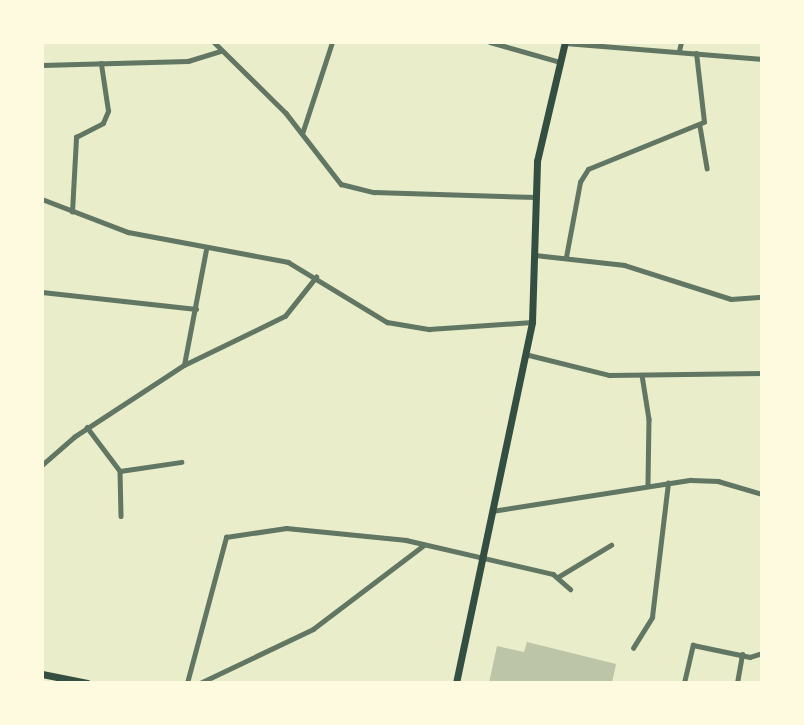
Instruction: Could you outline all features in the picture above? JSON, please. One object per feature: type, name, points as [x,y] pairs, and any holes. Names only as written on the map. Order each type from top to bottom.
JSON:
[{"type":"main road","points":[[456,683],[532,322],[537,161],[565,42]]},
{"type":"main road","points":[[42,674],[85,683]]},
{"type":"street","points":[[214,42],[302,134],[328,173],[355,190],[536,197]]},
{"type":"street","points":[[302,134],[332,42]]},
{"type":"street","points":[[490,42],[560,62]]},
{"type":"street","points":[[565,42],[762,59]]},
{"type":"street","points":[[680,51],[681,42]]},
{"type":"street","points":[[42,65],[188,61],[221,51]]},
{"type":"street","points":[[696,53],[704,117],[700,126],[707,168]]},
{"type":"street","points":[[72,212],[76,137],[103,123],[108,111],[101,64]]},
{"type":"street","points":[[566,257],[580,182],[588,169],[700,126]]},
{"type":"street","points":[[42,198],[72,212],[128,232],[206,250],[276,259],[316,277],[372,316],[405,327],[532,322]]},
{"type":"street","points":[[184,365],[206,250]]},
{"type":"street","points":[[535,255],[624,265],[722,297],[762,297]]},
{"type":"street","points":[[42,465],[87,428],[184,365],[285,316],[316,277]]},
{"type":"street","points":[[42,291],[196,309]]},
{"type":"street","points":[[525,354],[577,370],[642,375],[762,373]]},
{"type":"street","points":[[642,375],[649,419],[648,486]]},
{"type":"street","points":[[87,428],[120,471],[121,516]]},
{"type":"street","points":[[120,471],[181,462]]},
{"type":"street","points":[[492,511],[668,483],[718,481],[762,494]]},
{"type":"street","points":[[633,648],[652,617],[668,483]]},
{"type":"street","points":[[186,683],[226,537],[286,528],[424,545],[482,561],[558,577],[570,589]]},
{"type":"street","points":[[200,683],[313,629],[424,545]]},
{"type":"street","points":[[558,577],[611,545]]},
{"type":"street","points":[[684,683],[693,645],[742,654],[762,653]]},
{"type":"street","points":[[737,683],[742,654]]},
{"type":"building","points":[[527,642],[616,664],[612,683],[489,683],[497,646],[524,652]]}]
